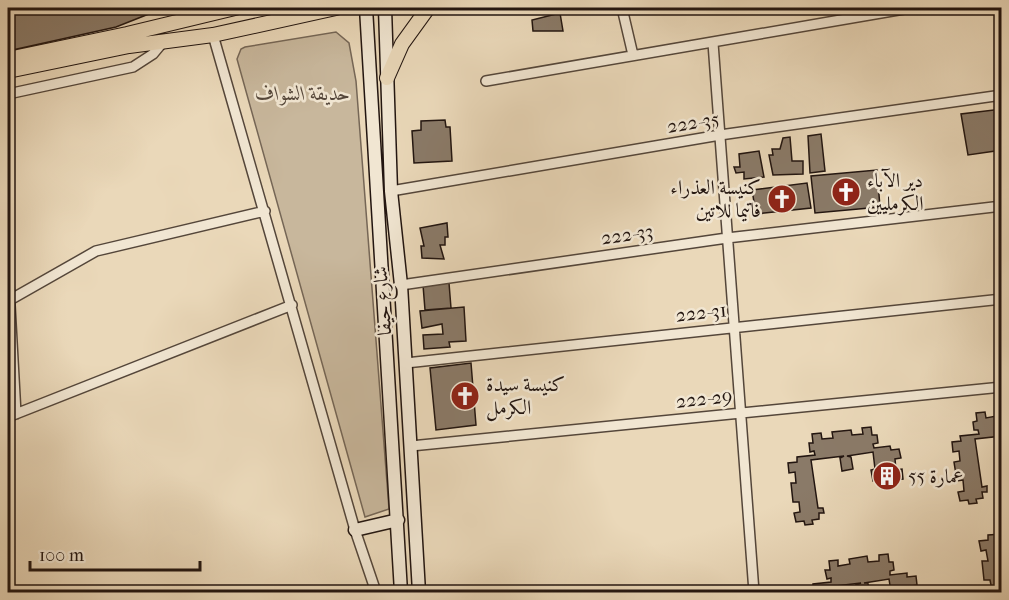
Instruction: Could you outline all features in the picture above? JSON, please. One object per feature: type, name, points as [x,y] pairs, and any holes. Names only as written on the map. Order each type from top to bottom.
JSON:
[{"type":"main road","points":[[8,71],[128,40],[235,8]]},
{"type":"main road","points":[[8,59],[128,40],[163,42],[213,35],[336,8]]},
{"type":"main road","name":"شارع حيفا","points":[[366,8],[401,592]]},
{"type":"main road","name":"شارع حيفا","points":[[385,8],[391,191],[401,285],[419,592]]},
{"type":"main road","points":[[387,78],[402,44],[428,8]]},
{"type":"main road","points":[[355,530],[398,520]]},
{"type":"street","points":[[622,8],[633,55]]},
{"type":"street","points":[[486,81],[633,55],[713,44],[910,8]]},
{"type":"street","points":[[213,35],[355,530],[376,592]]},
{"type":"street","points":[[8,94],[133,67],[153,54],[163,42]]},
{"type":"street","points":[[713,44],[754,592]]},
{"type":"street","name":"222-35","points":[[391,191],[720,135],[1002,95]]},
{"type":"street","name":"222-33","points":[[401,285],[727,238],[1002,206]]},
{"type":"street","points":[[9,300],[96,251],[265,211]]},
{"type":"street","points":[[8,269],[12,416],[292,305]]},
{"type":"street","name":"222-31","points":[[406,363],[1002,299]]},
{"type":"street","name":"222-29","points":[[411,446],[1002,387]]},
{"type":"green space","name":"حديقة الشواف","points":[[336,32],[349,43],[356,81],[389,509],[365,517],[237,59],[241,49],[245,47]]},
{"type":"building","points":[[8,8],[164,8],[116,27],[8,51]]},
{"type":"building","points":[[560,13],[563,31],[533,31],[532,20]]},
{"type":"building","points":[[1002,109],[1002,150],[968,155],[961,114]]},
{"type":"building","points":[[445,120],[446,127],[450,127],[452,161],[414,163],[412,131],[421,130],[421,121]]},
{"type":"building","points":[[821,134],[825,171],[810,173],[808,136]]},
{"type":"building","points":[[790,137],[792,161],[803,161],[803,174],[773,175],[769,155],[773,155],[772,149],[780,149],[783,138]]},
{"type":"building","points":[[759,151],[764,177],[744,179],[744,172],[736,173],[734,167],[740,167],[739,154]]},
{"type":"building","name":"دير الآباء الكرمليين","points":[[877,170],[880,207],[815,213],[811,176]]},
{"type":"building","name":"كنيسة العذراء فاتيما للاتين","points":[[807,183],[811,208],[756,214],[752,190]]},
{"type":"building","points":[[447,223],[448,237],[445,237],[445,245],[440,245],[444,259],[422,258],[421,246],[424,246],[420,228]]},
{"type":"building","points":[[449,283],[451,308],[425,310],[423,285]]},
{"type":"building","points":[[464,307],[466,341],[449,342],[450,347],[424,349],[423,335],[443,334],[442,324],[422,328],[420,311]]},
{"type":"building","points":[[471,363],[476,425],[436,430],[430,368]]},
{"type":"building","points":[[1002,410],[1002,436],[975,439],[982,487],[987,486],[987,492],[982,492],[983,498],[976,499],[977,503],[969,504],[968,500],[960,501],[958,492],[964,491],[963,480],[957,481],[954,462],[960,461],[959,451],[953,452],[952,442],[961,441],[960,436],[979,434],[978,430],[974,430],[973,422],[977,421],[976,413],[985,412],[986,418],[997,416],[996,411]]},
{"type":"building","name":"عمارة 55","points":[[871,427],[872,435],[877,435],[878,443],[873,444],[874,448],[890,446],[891,450],[899,449],[901,458],[895,459],[896,470],[902,469],[903,479],[895,480],[895,484],[886,485],[885,481],[873,481],[871,470],[875,469],[873,452],[847,456],[851,457],[853,469],[842,471],[840,458],[844,456],[811,460],[818,508],[823,508],[824,513],[819,513],[819,519],[812,520],[813,524],[805,525],[804,521],[796,522],[794,513],[800,512],[799,502],[793,502],[791,483],[796,483],[795,472],[789,473],[788,463],[797,462],[797,457],[815,455],[814,451],[810,452],[809,443],[813,443],[812,434],[821,433],[822,439],[833,438],[832,432],[851,430],[852,435],[863,434],[862,428]]},
{"type":"building","points":[[1002,534],[1002,592],[986,592],[992,590],[990,580],[984,580],[982,561],[988,561],[986,550],[981,551],[979,541],[988,540],[988,535]]},
{"type":"building","points":[[888,554],[889,562],[893,562],[894,570],[890,571],[890,575],[907,573],[907,577],[916,576],[917,585],[911,586],[912,592],[891,592],[889,579],[864,583],[868,583],[869,592],[857,592],[856,585],[861,583],[828,587],[829,592],[805,592],[804,590],[813,589],[813,584],[831,582],[831,578],[827,579],[825,570],[830,570],[829,561],[838,560],[838,566],[850,564],[849,559],[867,556],[868,562],[879,561],[879,555]]},
{"type":"place","name":"دير الآباء الكرمليين","points":[[846,192]]},
{"type":"place","name":"كنيسة العذراء فاتيما للاتين","points":[[782,199]]},
{"type":"place","name":"كنيسة سيدة الكرمل","points":[[465,396]]},
{"type":"place","name":"عمارة 55","points":[[887,476]]}]
